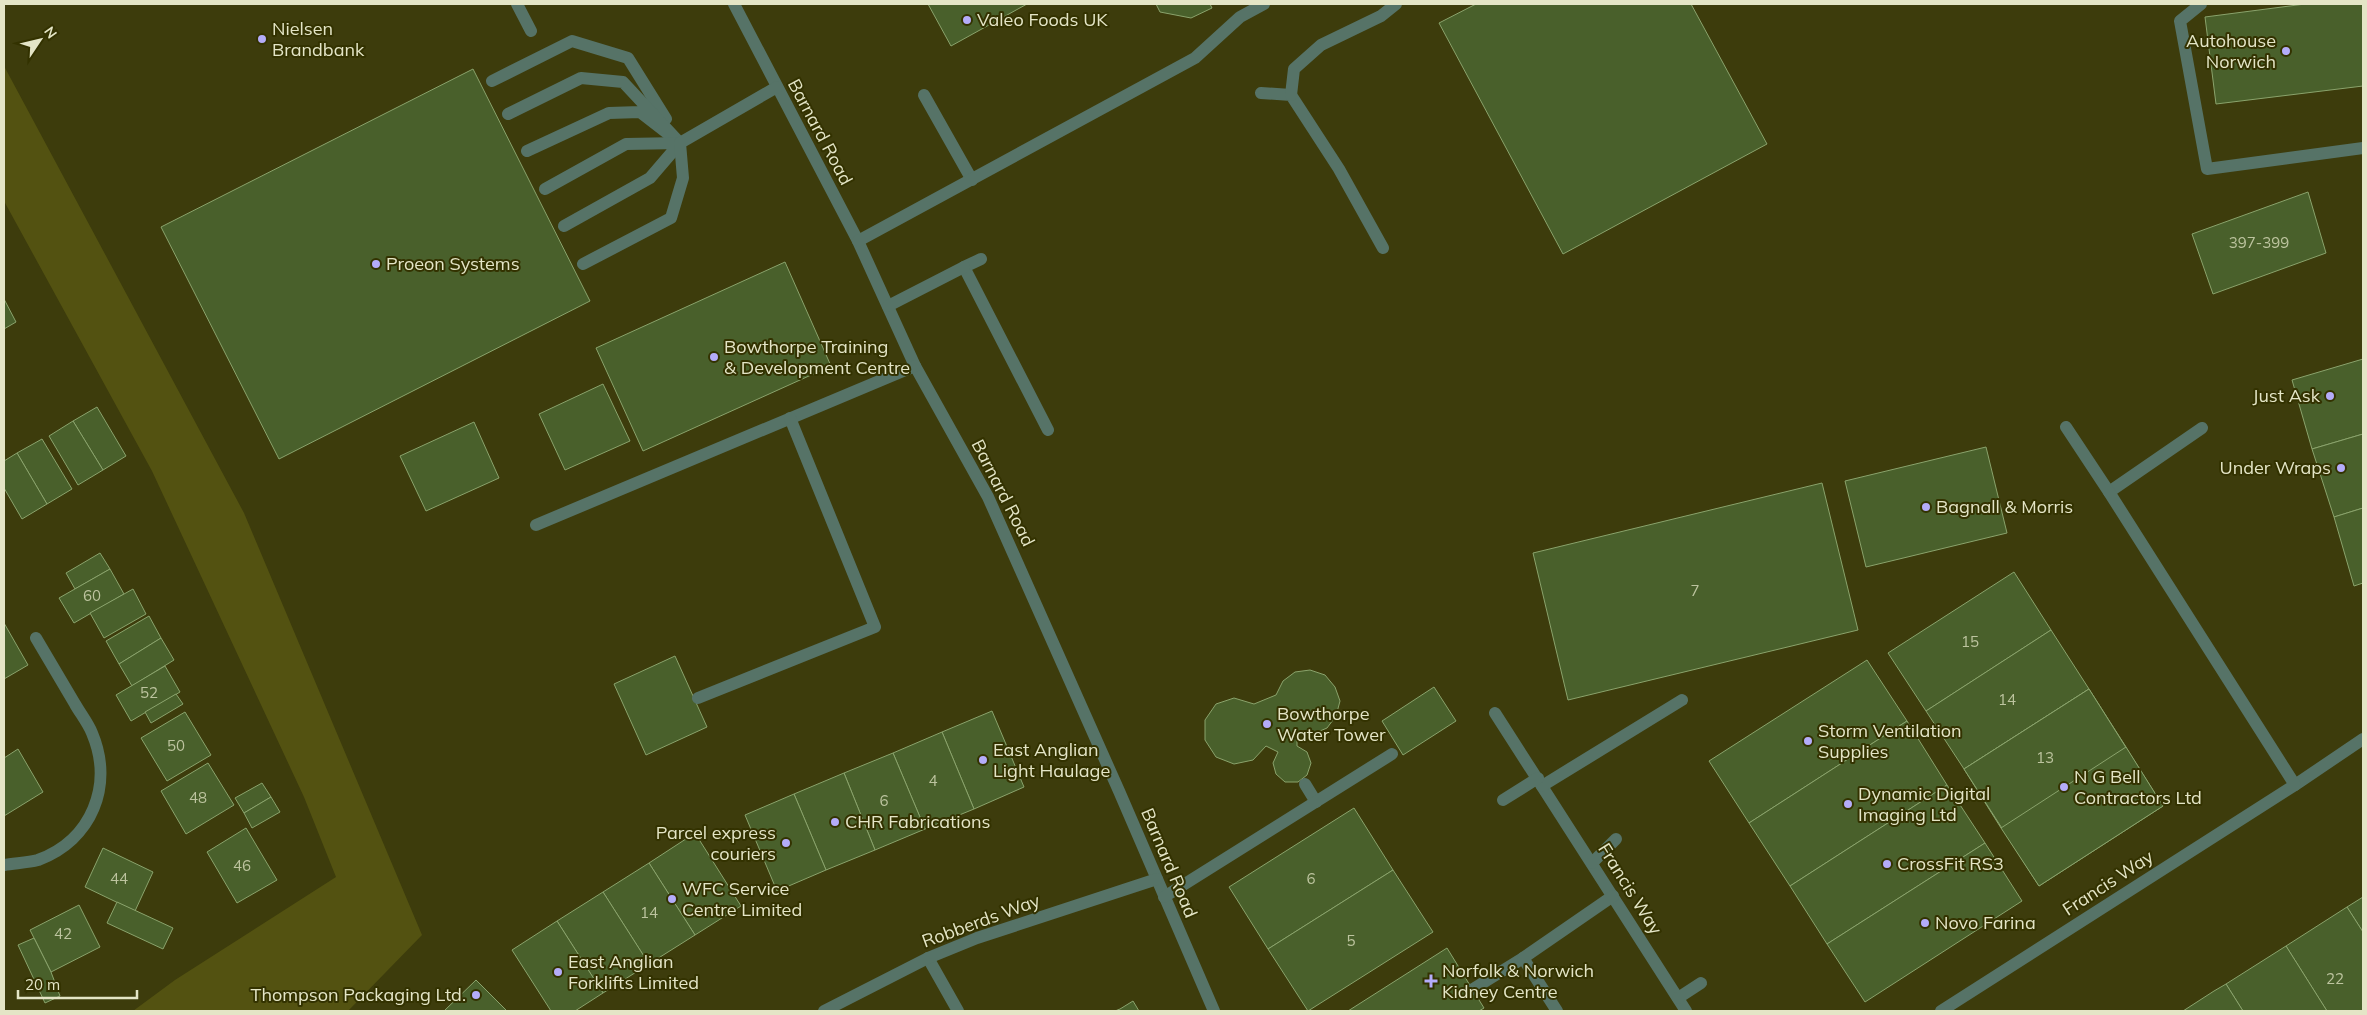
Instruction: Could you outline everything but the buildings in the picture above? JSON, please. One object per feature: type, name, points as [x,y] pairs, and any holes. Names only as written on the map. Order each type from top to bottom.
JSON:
[{"type":"street","points":[[517,4],[531,31]]},
{"type":"street","name":"Barnard Road","points":[[734,4],[858,241],[915,366],[988,497],[1214,1011]]},
{"type":"street","points":[[858,241],[1195,58],[1240,17],[1264,4]]},
{"type":"street","points":[[1382,248],[1339,169],[1292,95],[1294,69],[1321,45],[1382,16],[1396,4]]},
{"type":"street","points":[[2201,4],[2180,21],[2207,169],[2363,148]]},
{"type":"street","points":[[492,81],[572,41],[628,58],[680,143],[683,178],[671,218],[583,264]]},
{"type":"street","points":[[508,114],[581,78],[623,82],[680,143]]},
{"type":"street","points":[[564,226],[650,178],[680,143],[777,87]]},
{"type":"street","points":[[1261,93],[1292,95]]},
{"type":"street","points":[[924,95],[972,180]]},
{"type":"street","points":[[526,151],[609,113],[640,112],[680,143]]},
{"type":"street","points":[[545,189],[626,144],[680,143]]},
{"type":"street","points":[[888,306],[981,259]]},
{"type":"street","points":[[964,267],[1048,430]]},
{"type":"street","points":[[536,525],[915,366]]},
{"type":"street","points":[[698,698],[875,627],[790,418]]},
{"type":"street","points":[[2066,427],[2295,785]]},
{"type":"street","points":[[2109,492],[2202,428]]},
{"type":"street","points":[[4,864],[37,860],[65,844],[82,830],[94,812],[98,798],[100,766],[92,733],[36,638]]},
{"type":"street","points":[[1503,800],[1627,734],[1682,700]]},
{"type":"street","name":"Francis Way","points":[[1498,716],[1686,1011]]},
{"type":"street","name":"Francis Way","points":[[1941,1011],[2295,785],[2363,739]]},
{"type":"street","points":[[1164,897],[1392,754]]},
{"type":"street","points":[[1305,784],[1316,802]]},
{"type":"street","points":[[1592,863],[1616,839]]},
{"type":"street","name":"Robberds Way","points":[[824,1011],[928,958],[977,938],[1157,879]]},
{"type":"street","points":[[1473,989],[1523,958],[1612,896]]},
{"type":"street","points":[[928,958],[958,1011]]},
{"type":"street","points":[[1523,958],[1557,1011]]},
{"type":"street","points":[[1678,998],[1701,983]]},
{"type":"shaded area","points":[[4,66],[244,513],[422,935],[348,1011],[133,1011],[175,980],[336,877],[304,797],[152,471],[4,201]]},
{"type":"place","name":"Valeo Foods UK","points":[[967,20]]},
{"type":"place","name":"Nielsen Brandbank","points":[[262,39]]},
{"type":"place","name":"Autohouse Norwich","points":[[2286,51]]},
{"type":"place","name":"Proeon Systems","points":[[376,264]]},
{"type":"place","name":"Bowthorpe Training & Development Centre","points":[[714,357]]},
{"type":"place","name":"Just Ask","points":[[2330,396]]},
{"type":"place","name":"Under Wraps","points":[[2341,468]]},
{"type":"place","name":"Bagnall & Morris","points":[[1926,507]]},
{"type":"place","name":"Bowthorpe Water Tower","points":[[1267,724]]},
{"type":"place","name":"Storm Ventilation Supplies","points":[[1808,741]]},
{"type":"place","name":"East Anglian Light Haulage","points":[[983,760]]},
{"type":"place","name":"N G Bell Contractors Ltd","points":[[2064,787]]},
{"type":"place","name":"Dynamic Digital Imaging Ltd","points":[[1848,804]]},
{"type":"place","name":"CHR Fabrications","points":[[835,822]]},
{"type":"place","name":"Parcel express couriers","points":[[786,843]]},
{"type":"place","name":"CrossFit RS3","points":[[1887,864]]},
{"type":"place","name":"WFC Service Centre Limited","points":[[672,899]]},
{"type":"place","name":"Novo Farina","points":[[1925,923]]},
{"type":"place","name":"East Anglian Forklifts Limited","points":[[558,972]]},
{"type":"place","name":"Norfolk & Norwich Kidney Centre","points":[[1431,981]]},
{"type":"place","name":"Thompson Packaging Ltd.","points":[[476,995]]}]
